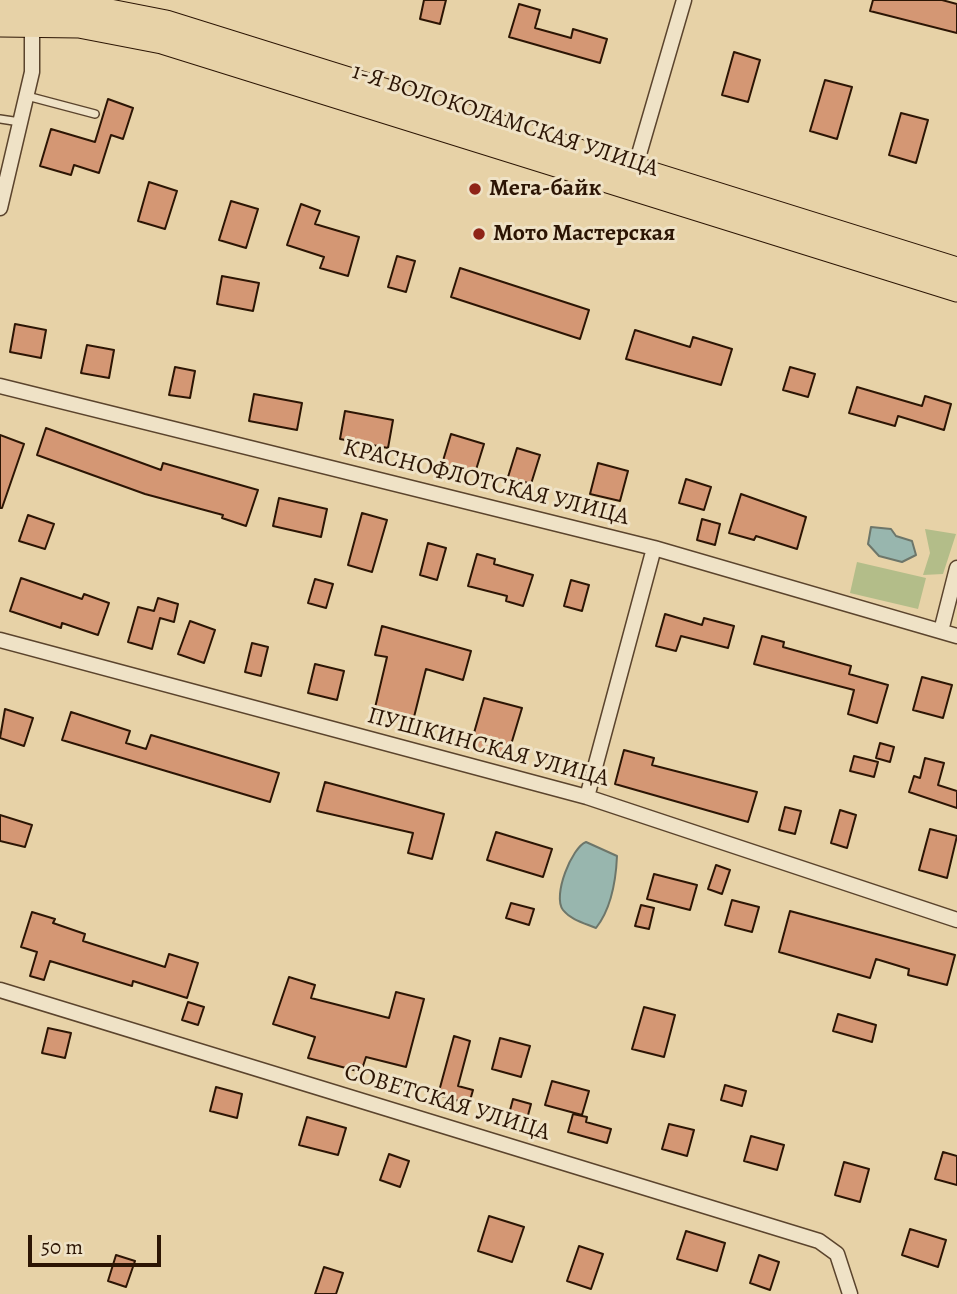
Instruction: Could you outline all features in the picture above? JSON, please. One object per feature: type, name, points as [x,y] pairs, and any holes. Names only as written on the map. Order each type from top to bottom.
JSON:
[{"type":"main road","name":"1-Я ВОЛОКОЛАМСКАЯ УЛИЦА","points":[[0,6],[32,10],[94,7],[166,22],[957,269]]},
{"type":"main road","name":"1-Я ВОЛОКОЛАМСКАЯ УЛИЦА","points":[[0,25],[32,10],[79,26],[121,32],[216,57],[957,290]]},
{"type":"street","points":[[635,167],[684,0]]},
{"type":"street","points":[[0,208],[27,96],[32,64],[32,10]]},
{"type":"street","name":"КРАСНОФЛОТСКАЯ УЛИЦА","points":[[0,386],[654,548],[957,636]]},
{"type":"street","points":[[587,797],[654,548]]},
{"type":"street","points":[[941,631],[957,568]]},
{"type":"street","name":"ПУШКИНСКАЯ УЛИЦА","points":[[0,640],[587,797],[957,920]]},
{"type":"street","name":"СОВЕТСКАЯ УЛИЦА","points":[[0,990],[819,1241],[837,1254],[850,1294]]},
{"type":"lane","points":[[27,96],[95,114]]},
{"type":"lane","points":[[0,119],[20,122]]},
{"type":"green space","points":[[925,529],[956,534],[943,574],[923,575],[930,553]]},
{"type":"green space","points":[[857,562],[926,578],[918,609],[850,593]]},
{"type":"water","points":[[871,527],[891,529],[896,536],[912,541],[916,555],[902,562],[879,556],[868,544]]},
{"type":"water","points":[[586,842],[617,856],[612,894],[596,928],[570,916],[560,903],[565,873],[575,853]]},
{"type":"building","points":[[424,0],[446,0],[440,24],[420,19]]},
{"type":"building","points":[[873,0],[942,0],[957,4],[957,33],[870,11]]},
{"type":"building","points":[[519,4],[540,10],[535,28],[571,38],[573,29],[607,39],[600,63],[509,37]]},
{"type":"building","points":[[734,52],[760,60],[748,102],[722,95]]},
{"type":"building","points":[[825,80],[852,87],[837,139],[810,131]]},
{"type":"building","points":[[108,99],[133,108],[123,139],[111,135],[99,173],[74,165],[71,175],[40,166],[51,129],[95,142]]},
{"type":"building","points":[[901,113],[928,120],[916,163],[889,155]]},
{"type":"building","points":[[149,182],[177,191],[165,229],[138,221]]},
{"type":"building","points":[[231,201],[258,209],[246,248],[219,240]]},
{"type":"building","points":[[301,204],[320,211],[315,224],[359,237],[348,276],[320,268],[324,257],[287,245]]},
{"type":"building","points":[[397,256],[415,261],[406,292],[388,287]]},
{"type":"building","points":[[460,268],[589,310],[580,339],[451,297]]},
{"type":"building","points":[[222,276],[259,283],[253,311],[217,304]]},
{"type":"building","points":[[15,324],[46,330],[41,358],[10,352]]},
{"type":"building","points":[[635,330],[690,347],[693,337],[732,349],[721,385],[626,359]]},
{"type":"building","points":[[87,345],[114,350],[109,378],[81,373]]},
{"type":"building","points":[[175,367],[195,371],[190,398],[169,395]]},
{"type":"building","points":[[790,367],[815,374],[808,397],[783,390]]},
{"type":"building","points":[[857,387],[922,406],[925,396],[951,404],[944,430],[898,416],[895,426],[849,413]]},
{"type":"building","points":[[254,394],[302,403],[297,430],[249,421]]},
{"type":"building","points":[[345,411],[393,420],[388,448],[340,439]]},
{"type":"building","points":[[46,428],[161,470],[163,463],[258,490],[246,526],[222,518],[223,515],[145,494],[37,455]]},
{"type":"building","points":[[451,434],[484,444],[475,473],[442,464]]},
{"type":"building","points":[[0,435],[24,444],[2,508],[0,508]]},
{"type":"building","points":[[517,448],[540,455],[531,484],[508,477]]},
{"type":"building","points":[[598,463],[628,471],[620,501],[590,494]]},
{"type":"building","points":[[686,479],[711,487],[704,510],[679,503]]},
{"type":"building","points":[[741,494],[806,517],[797,549],[756,536],[754,540],[729,533]]},
{"type":"building","points":[[279,498],[327,509],[321,537],[273,526]]},
{"type":"building","points":[[362,513],[387,520],[372,572],[348,565]]},
{"type":"building","points":[[28,515],[54,524],[45,549],[19,541]]},
{"type":"building","points":[[702,519],[720,524],[715,545],[697,540]]},
{"type":"building","points":[[428,543],[446,548],[437,580],[420,575]]},
{"type":"building","points":[[477,554],[495,559],[494,564],[533,575],[523,606],[506,601],[507,596],[468,586]]},
{"type":"building","points":[[21,578],[82,599],[84,594],[109,603],[98,635],[62,623],[61,628],[10,611]]},
{"type":"building","points":[[315,579],[333,584],[326,608],[308,603]]},
{"type":"building","points":[[571,580],[589,585],[582,611],[564,606]]},
{"type":"building","points":[[158,598],[178,604],[174,622],[160,618],[152,649],[128,642],[138,607],[154,611]]},
{"type":"building","points":[[665,614],[702,625],[704,618],[734,626],[728,648],[681,636],[676,651],[656,646]]},
{"type":"building","points":[[190,621],[215,630],[204,663],[178,654]]},
{"type":"building","points":[[382,626],[471,651],[463,680],[426,669],[413,721],[374,712],[387,657],[375,655]]},
{"type":"building","points":[[762,636],[784,642],[783,647],[851,666],[849,674],[888,685],[877,723],[848,714],[854,690],[754,664]]},
{"type":"building","points":[[252,643],[268,647],[261,676],[245,672]]},
{"type":"building","points":[[315,664],[344,671],[337,700],[308,693]]},
{"type":"building","points":[[922,677],[952,685],[943,718],[913,710]]},
{"type":"building","points":[[484,698],[522,708],[507,758],[470,747]]},
{"type":"building","points":[[5,709],[33,718],[24,746],[0,738]]},
{"type":"building","points":[[71,712],[130,731],[126,743],[146,749],[151,735],[279,773],[270,802],[62,740]]},
{"type":"building","points":[[880,743],[894,747],[890,762],[876,758]]},
{"type":"building","points":[[624,750],[654,758],[652,765],[757,792],[748,822],[615,784]]},
{"type":"building","points":[[854,756],[878,762],[874,777],[850,771]]},
{"type":"building","points":[[925,758],[944,763],[938,785],[957,791],[957,808],[909,792],[914,776],[920,778]]},
{"type":"building","points":[[325,782],[444,814],[432,859],[408,853],[413,833],[317,811]]},
{"type":"building","points":[[785,807],[801,811],[795,834],[779,830]]},
{"type":"building","points":[[840,810],[856,815],[847,848],[831,843]]},
{"type":"building","points":[[0,815],[32,825],[25,847],[0,841]]},
{"type":"building","points":[[930,829],[957,836],[947,878],[919,870]]},
{"type":"building","points":[[496,832],[552,849],[543,877],[487,860]]},
{"type":"building","points":[[716,865],[730,870],[722,894],[708,889]]},
{"type":"building","points":[[654,874],[697,885],[690,910],[647,899]]},
{"type":"building","points":[[732,900],[759,907],[752,932],[725,925]]},
{"type":"building","points":[[511,903],[534,909],[529,925],[506,918]]},
{"type":"building","points":[[641,905],[654,908],[649,929],[635,926]]},
{"type":"building","points":[[790,911],[955,955],[947,985],[908,975],[909,969],[876,959],[870,978],[779,952]]},
{"type":"building","points":[[32,912],[55,919],[53,923],[85,934],[83,941],[165,967],[169,954],[198,963],[187,998],[133,981],[132,986],[50,961],[44,980],[30,976],[37,952],[21,947]]},
{"type":"building","points":[[289,977],[315,985],[311,998],[389,1018],[396,992],[424,999],[406,1067],[366,1057],[361,1072],[308,1058],[315,1037],[273,1024]]},
{"type":"building","points":[[188,1002],[204,1007],[198,1025],[182,1020]]},
{"type":"building","points":[[644,1007],[675,1015],[664,1057],[632,1049]]},
{"type":"building","points":[[838,1014],[876,1025],[872,1042],[833,1031]]},
{"type":"building","points":[[48,1028],[71,1033],[65,1058],[42,1053]]},
{"type":"building","points":[[454,1036],[470,1041],[458,1086],[473,1090],[469,1104],[438,1095]]},
{"type":"building","points":[[500,1038],[530,1046],[521,1077],[492,1069]]},
{"type":"building","points":[[552,1081],[589,1091],[582,1115],[545,1105]]},
{"type":"building","points":[[725,1085],[746,1091],[742,1106],[721,1100]]},
{"type":"building","points":[[216,1087],[242,1094],[237,1118],[210,1111]]},
{"type":"building","points":[[513,1099],[531,1104],[527,1119],[509,1114]]},
{"type":"building","points":[[573,1114],[587,1117],[586,1122],[611,1129],[607,1143],[568,1132]]},
{"type":"building","points":[[307,1117],[346,1128],[338,1155],[299,1145]]},
{"type":"building","points":[[669,1124],[694,1130],[687,1156],[662,1149]]},
{"type":"building","points":[[751,1136],[784,1145],[777,1170],[744,1161]]},
{"type":"building","points":[[943,1152],[957,1156],[957,1185],[935,1179]]},
{"type":"building","points":[[389,1154],[409,1161],[400,1187],[380,1180]]},
{"type":"building","points":[[844,1162],[869,1169],[860,1202],[835,1195]]},
{"type":"building","points":[[489,1216],[524,1227],[512,1262],[478,1251]]},
{"type":"building","points":[[910,1229],[946,1240],[938,1267],[902,1255]]},
{"type":"building","points":[[686,1231],[725,1243],[717,1271],[677,1259]]},
{"type":"building","points":[[579,1246],[603,1254],[591,1289],[567,1281]]},
{"type":"building","points":[[116,1255],[135,1261],[126,1287],[108,1281]]},
{"type":"building","points":[[759,1255],[779,1262],[770,1290],[750,1283]]},
{"type":"building","points":[[324,1267],[343,1273],[336,1294],[315,1294]]},
{"type":"place","name":"Мега-байк","points":[[475,189]]},
{"type":"place","name":"Мото Мастерская","points":[[479,234]]}]
